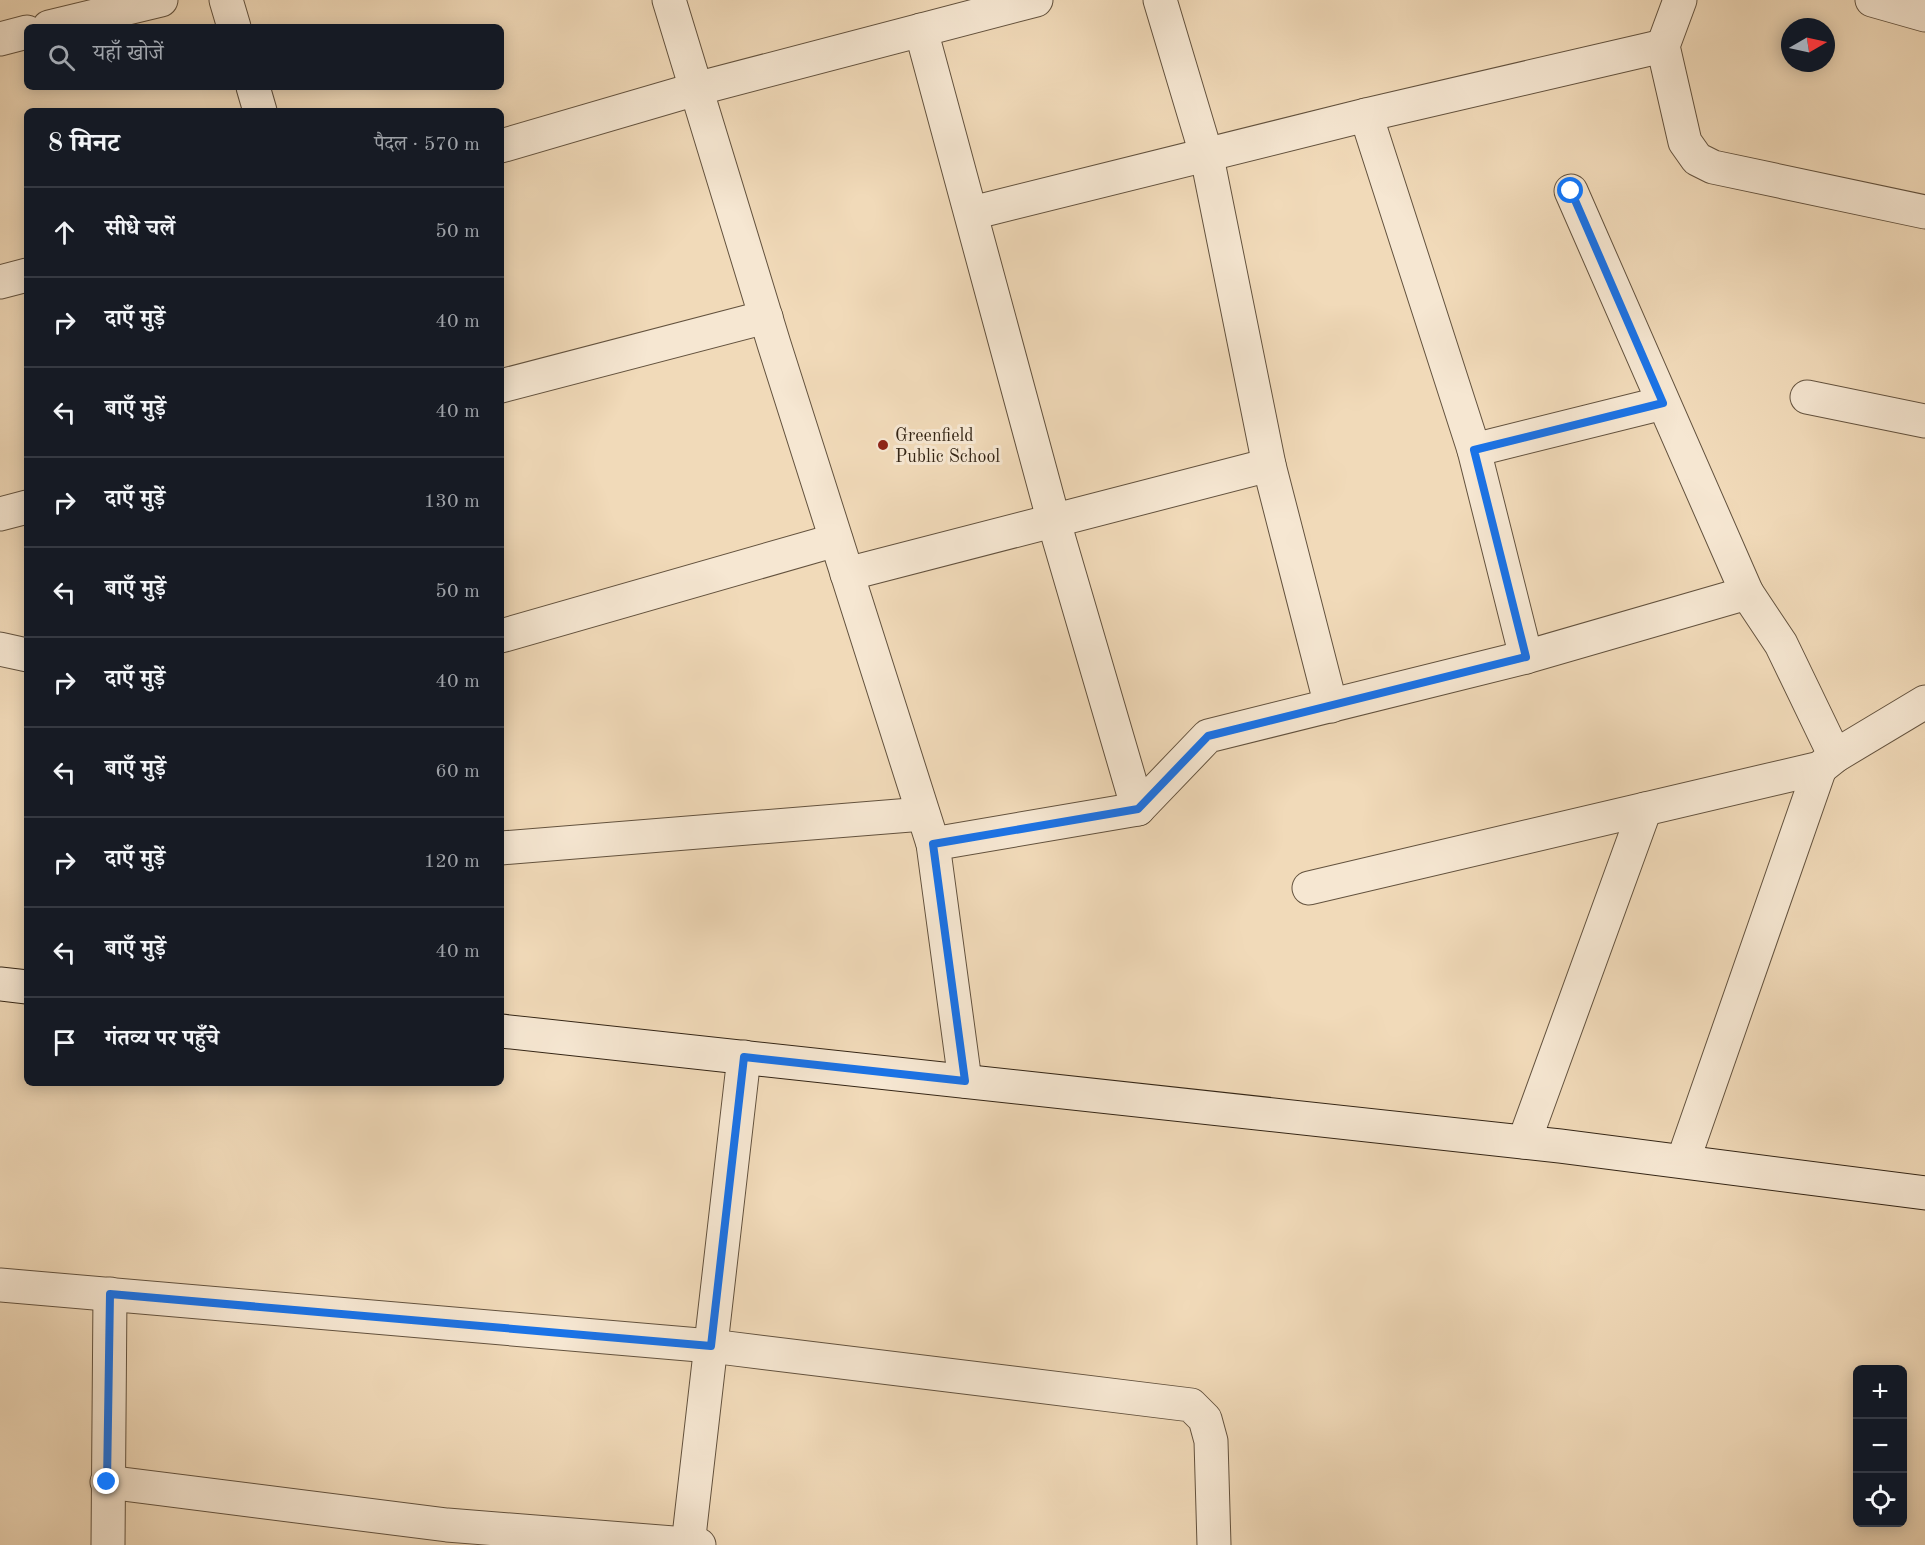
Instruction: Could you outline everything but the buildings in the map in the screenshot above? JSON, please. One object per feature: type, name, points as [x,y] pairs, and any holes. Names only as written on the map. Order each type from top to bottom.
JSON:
[{"type":"street","points":[[61,24],[161,0]]},
{"type":"street","points":[[226,0],[233,24]]},
{"type":"street","points":[[669,0],[766,317],[928,829],[965,1081]]},
{"type":"street","points":[[504,145],[696,89],[1036,0]]},
{"type":"street","points":[[1160,0],[1208,157],[1269,465],[1331,706]]},
{"type":"street","points":[[1680,0],[1663,46],[1685,142],[1697,159],[1713,167],[1925,212]]},
{"type":"street","points":[[1872,0],[1925,15]]},
{"type":"street","points":[[921,30],[1054,522],[1138,809]]},
{"type":"street","points":[[0,39],[24,33]]},
{"type":"street","points":[[972,213],[1208,157],[1366,115],[1663,46]]},
{"type":"street","points":[[254,90],[259,108]]},
{"type":"street","points":[[1366,115],[1474,450],[1526,657]]},
{"type":"street","points":[[1571,191],[1747,593],[1781,644],[1827,762],[1683,1161]]},
{"type":"street","points":[[0,282],[24,276]]},
{"type":"street","points":[[504,385],[766,317]]},
{"type":"street","points":[[1807,397],[1925,421]]},
{"type":"street","points":[[1474,450],[1663,403]]},
{"type":"street","points":[[847,574],[1269,465]]},
{"type":"street","points":[[0,514],[24,508]]},
{"type":"street","points":[[504,635],[836,540]]},
{"type":"street","points":[[504,848],[928,829],[1138,809],[1208,736],[1526,657],[1747,593]]},
{"type":"street","points":[[0,649],[24,654]]},
{"type":"street","points":[[1309,888],[1645,809],[1827,762],[1925,702]]},
{"type":"street","points":[[1524,1142],[1645,809]]},
{"type":"street","points":[[0,984],[24,987]]},
{"type":"street","points":[[504,1030],[1524,1142],[1925,1193]]},
{"type":"street","points":[[107,1482],[446,1535],[692,1545],[711,1346],[744,1057]]},
{"type":"street","points":[[0,1285],[711,1346],[1191,1405],[1205,1419],[1211,1441],[1214,1545]]},
{"type":"street","points":[[108,1545],[110,1294]]},
{"type":"place","name":"Greenfield Public School","points":[[883,445]]},
{"type":"route","points":[[107,1482],[110,1294],[711,1346],[744,1057],[965,1081],[933,844],[1138,809],[1208,736],[1526,657],[1474,450],[1663,403],[1571,191]]}]
